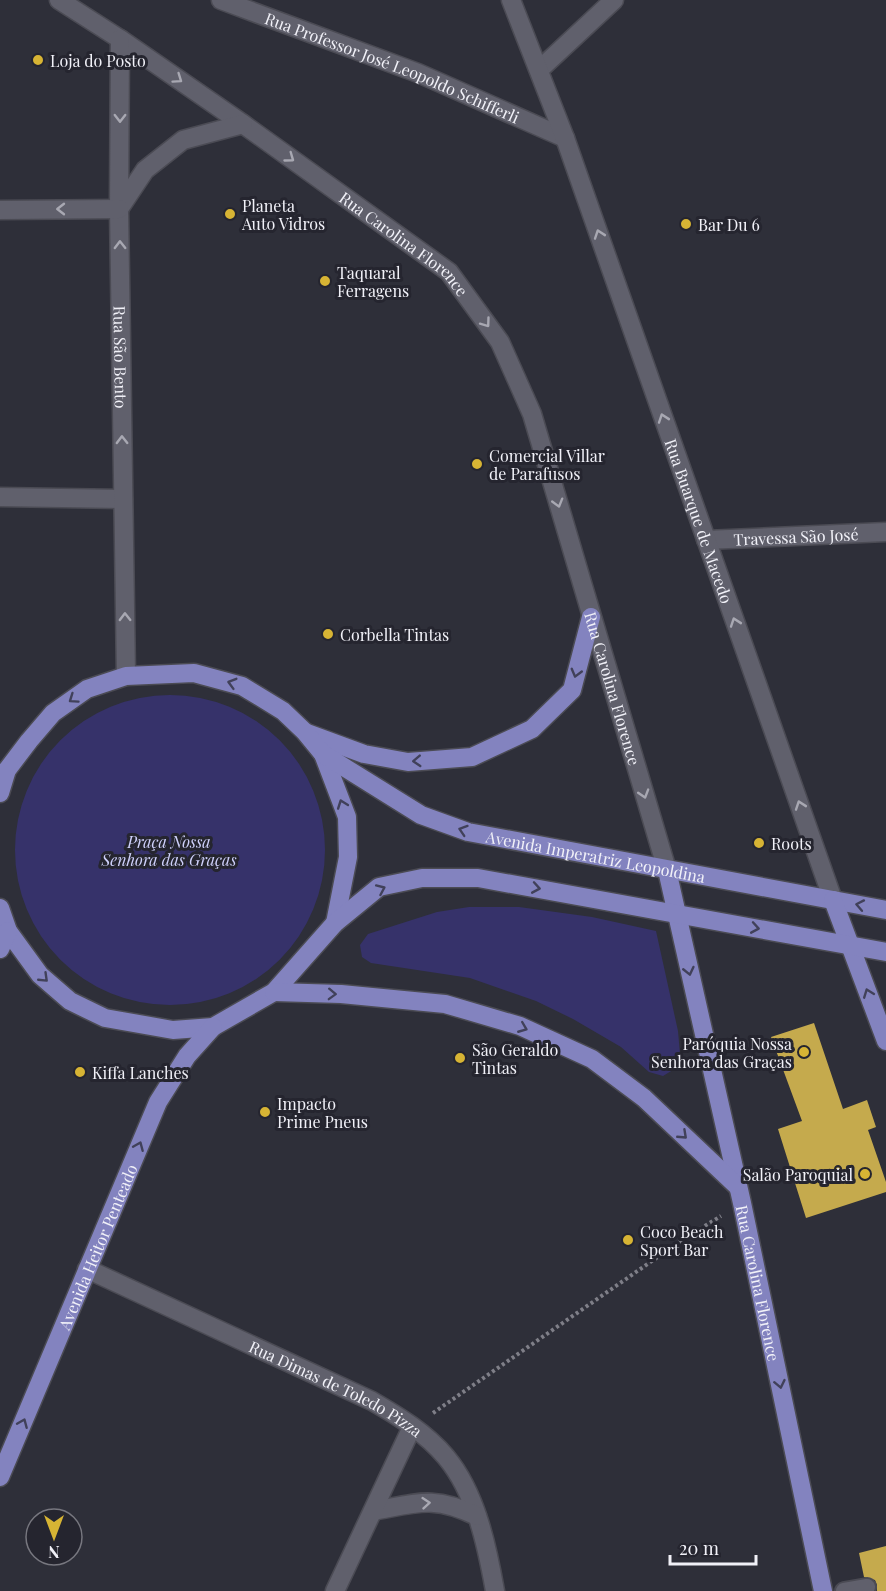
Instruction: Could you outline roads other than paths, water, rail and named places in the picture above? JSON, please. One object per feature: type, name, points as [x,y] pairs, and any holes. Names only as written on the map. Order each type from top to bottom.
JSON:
[{"type":"main road","points":[[305,732],[364,754],[408,762],[472,757],[532,729],[572,690],[591,617]]},
{"type":"main road","points":[[0,793],[8,770],[29,741],[53,713],[87,689],[126,676],[195,672],[242,686],[283,711],[305,732],[323,754],[347,817],[348,856],[334,923]]},
{"type":"main road","name":"Avenida Imperatriz Leopoldina","points":[[323,754],[421,815],[468,832],[886,910]]},
{"type":"main road","name":"Rua Carolina Florence","points":[[667,870],[740,1195],[824,1591]]},
{"type":"main road","points":[[0,909],[8,931],[40,975],[70,1001],[105,1018],[173,1030],[213,1027],[274,992],[334,923],[379,887],[422,878],[478,878],[886,952]]},
{"type":"main road","name":"Rua Buarque de Macedo","points":[[833,900],[886,1041]]},
{"type":"main road","points":[[0,950],[8,931]]},
{"type":"main road","points":[[274,992],[341,994],[446,1004],[520,1026],[592,1059],[644,1098],[740,1195]]},
{"type":"main road","name":"Avenida Heitor Penteado","points":[[0,1477],[158,1102],[187,1056],[213,1027]]},
{"type":"street","name":"Rua Carolina Florence","points":[[59,0],[243,124],[448,272],[500,342],[532,414],[667,870]]},
{"type":"street","name":"Rua Professor José Leopoldo Schifferli","points":[[221,0],[418,73],[565,138]]},
{"type":"street","name":"Rua Buarque de Macedo","points":[[511,0],[565,138],[833,900]]},
{"type":"street","points":[[539,70],[614,0]]},
{"type":"street","name":"Rua São Bento","points":[[120,39],[119,209],[126,676]]},
{"type":"street","points":[[0,210],[119,209],[145,170],[183,140],[243,124]]},
{"type":"street","points":[[0,497],[123,499]]},
{"type":"street","name":"Travessa São José","points":[[706,540],[886,532]]},
{"type":"street","name":"Rua Dimas de Toledo Pizza","points":[[87,1269],[372,1401],[412,1427],[446,1457],[459,1477],[477,1516],[495,1591]]},
{"type":"street","points":[[335,1591],[412,1427]]},
{"type":"street","points":[[373,1511],[440,1502],[477,1516]]},
{"type":"lane","points":[[844,1591],[867,1587]]},
{"type":"place","name":"Loja do Posto","points":[[38,60]]},
{"type":"place","name":"Planeta Auto Vidros","points":[[230,214]]},
{"type":"place","name":"Bar Du 6","points":[[686,224]]},
{"type":"place","name":"Taquaral Ferragens","points":[[325,281]]},
{"type":"place","name":"Comercial Villar de Parafusos","points":[[477,464]]},
{"type":"place","name":"Corbella Tintas","points":[[328,634]]},
{"type":"place","name":"Roots","points":[[759,843]]},
{"type":"place","name":"Paróquia Nossa Senhora das Graças","points":[[804,1052]]},
{"type":"place","name":"São Geraldo Tintas","points":[[460,1058]]},
{"type":"place","name":"Kiffa Lanches","points":[[80,1072]]},
{"type":"place","name":"Impacto Prime Pneus","points":[[265,1112]]},
{"type":"place","name":"Salão Paroquial","points":[[865,1174]]},
{"type":"place","name":"Coco Beach Sport Bar","points":[[628,1240]]},
{"type":"park label","name":"Praça Nossa Senhora das Graças","points":[[169,850]]}]
